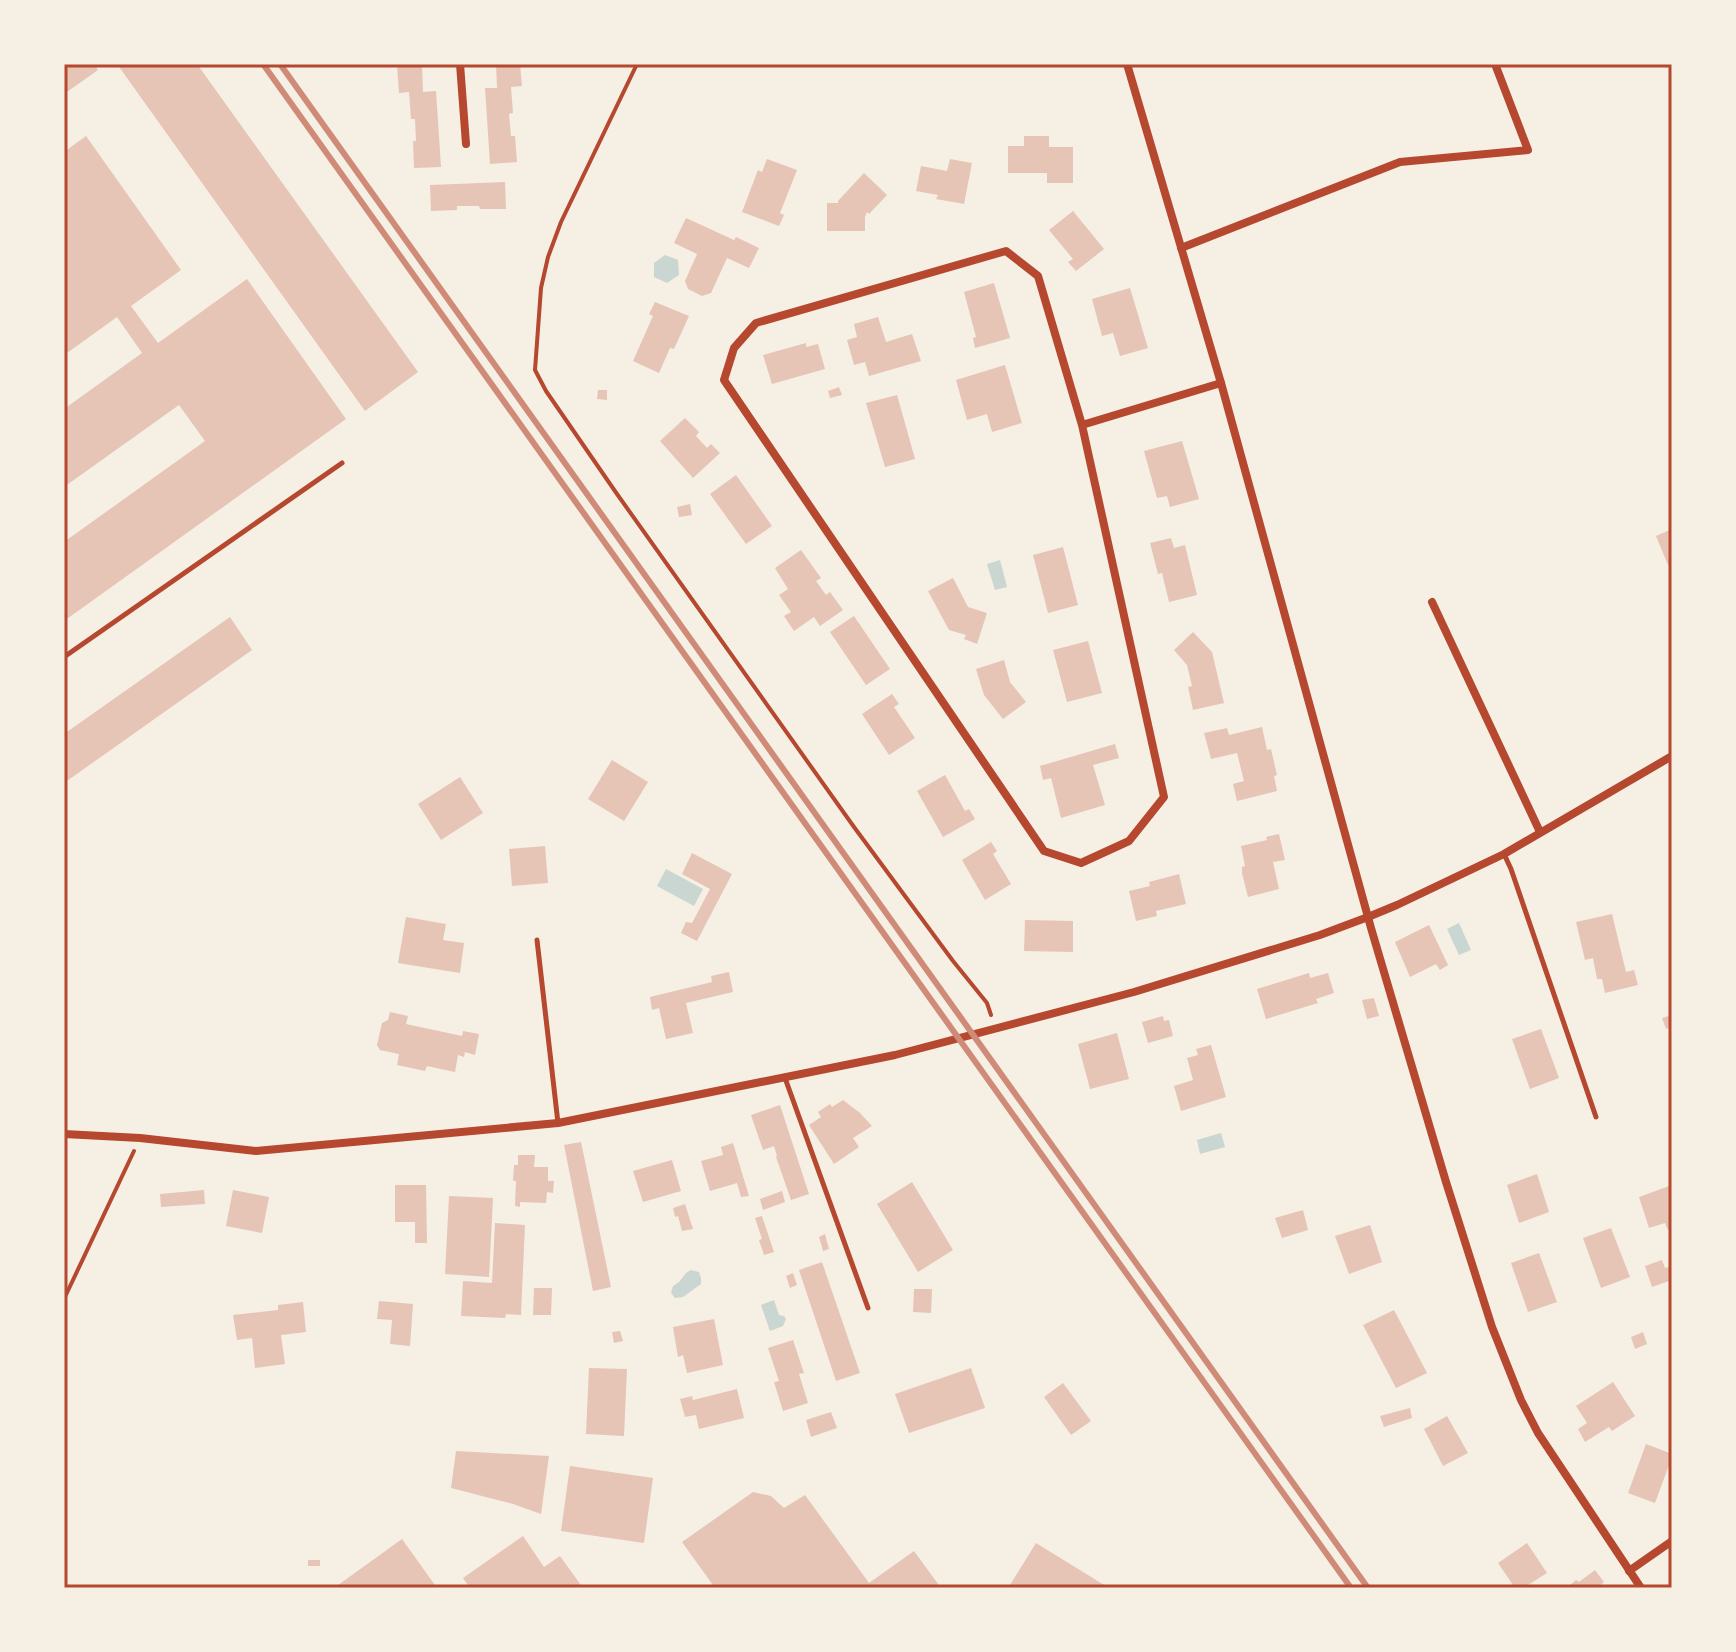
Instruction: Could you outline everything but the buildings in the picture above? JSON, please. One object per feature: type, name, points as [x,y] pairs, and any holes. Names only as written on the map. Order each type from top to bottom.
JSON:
[{"type":"street","points":[[460,64],[466,144]]},
{"type":"street","points":[[1127,64],[1221,383],[1368,917],[1450,1197],[1505,1365],[1538,1433],[1641,1588]]},
{"type":"street","points":[[1181,248],[1400,162],[1528,150],[1495,64]]},
{"type":"street","points":[[1006,251],[1038,276],[1082,425],[1164,797],[1129,841],[1081,863],[1044,851],[724,380],[734,348],[756,323],[1006,251]]},
{"type":"street","points":[[1082,425],[1221,383]]},
{"type":"street","points":[[1432,602],[1540,832]]},
{"type":"street","points":[[64,1134],[140,1138],[256,1151],[558,1123],[895,1055],[1134,992],[1320,935],[1368,917],[1504,854],[1672,756]]},
{"type":"street","points":[[1629,1571],[1672,1541]]},
{"type":"lane","points":[[64,657],[342,463]]},
{"type":"lane","points":[[1504,854],[1596,1117]]},
{"type":"lane","points":[[537,940],[558,1123]]},
{"type":"lane","points":[[784,1077],[868,1308]]},
{"type":"path","points":[[637,64],[561,222],[548,257],[541,288],[535,370],[546,391],[617,494],[854,827],[987,1003],[990,1012]]},
{"type":"path","points":[[64,1299],[140,1138]]},
{"type":"shaded area","points":[[665,255],[678,260],[679,275],[667,283],[654,277],[654,263]]},
{"type":"shaded area","points":[[1000,560],[1007,587],[995,590],[987,564]]},
{"type":"shaded area","points":[[666,869],[703,889],[694,906],[657,886]]},
{"type":"shaded area","points":[[1459,923],[1471,950],[1459,955],[1447,929]]},
{"type":"shaded area","points":[[1221,1133],[1225,1147],[1200,1154],[1197,1140]]},
{"type":"shaded area","points":[[691,1270],[699,1272],[701,1284],[683,1297],[675,1298],[671,1293],[673,1286]]},
{"type":"shaded area","points":[[774,1300],[779,1315],[786,1319],[783,1326],[770,1331],[761,1305]]},
{"type":"railway","points":[[263,64],[1351,1588]]},
{"type":"railway","points":[[280,64],[1368,1588]]}]
